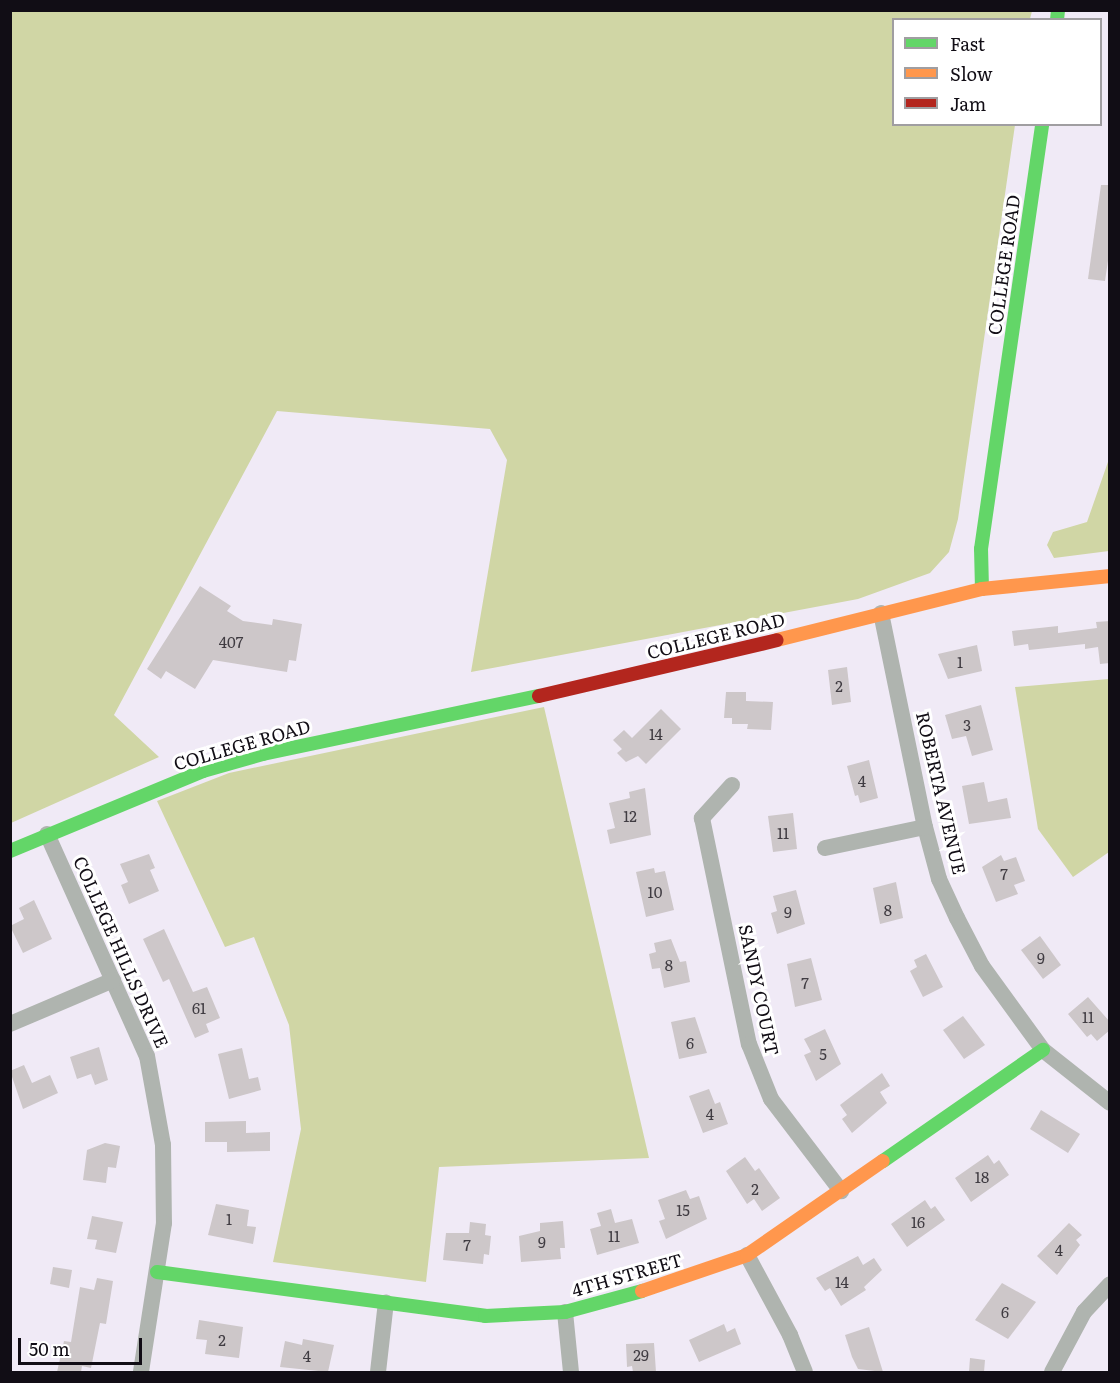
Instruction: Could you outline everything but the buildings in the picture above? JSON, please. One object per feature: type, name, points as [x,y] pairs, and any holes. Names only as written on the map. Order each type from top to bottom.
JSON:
[{"type":"street","name":"COLLEGE ROAD","points":[[10,851],[203,771],[263,754],[615,680],[982,589],[981,549],[1042,126]]},
{"type":"street","points":[[982,589],[1110,576]]},
{"type":"street","name":"ROBERTA AVENUE","points":[[881,613],[925,827],[939,879],[957,918],[982,966],[1043,1050],[1110,1103]]},
{"type":"street","name":"SANDY COURT","points":[[732,785],[702,818],[752,1054],[771,1100],[841,1191]]},
{"type":"street","points":[[825,848],[925,827]]},
{"type":"street","name":"COLLEGE HILLS DRIVE","points":[[47,834],[147,1056],[163,1145],[164,1223],[141,1372]]},
{"type":"street","points":[[10,1024],[113,980]]},
{"type":"street","name":"4TH STREET","points":[[157,1272],[485,1316],[565,1312],[638,1292],[747,1255],[1043,1050]]},
{"type":"street","points":[[747,1255],[790,1335],[805,1372]]},
{"type":"street","points":[[1052,1372],[1084,1312],[1110,1284]]},
{"type":"street","points":[[378,1372],[386,1302]]},
{"type":"street","points":[[565,1312],[571,1372]]},
{"type":"green space","points":[[10,11],[1032,11],[1030,18],[892,18],[892,126],[1015,126],[958,519],[949,552],[930,573],[858,599],[471,672],[507,460],[490,429],[277,411],[114,715],[159,757],[11,823]]},
{"type":"green space","points":[[1109,459],[1109,551],[1054,558],[1047,545],[1053,532],[1087,522]]},
{"type":"green space","points":[[1109,679],[1109,852],[1073,877],[1038,829],[1015,687]]},
{"type":"green space","points":[[544,707],[649,1158],[439,1167],[426,1282],[273,1262],[301,1129],[289,1025],[254,937],[225,947],[157,801],[229,773]]},
{"type":"traffic: fast","points":[[1057,18],[1058,10]]},
{"type":"traffic: fast","points":[[982,589],[981,549],[1042,126]]},
{"type":"traffic: fast","points":[[10,851],[203,771],[263,754],[539,696]]},
{"type":"traffic: fast","points":[[883,1161],[1043,1050]]},
{"type":"traffic: fast","points":[[157,1272],[485,1316],[565,1312],[642,1291]]},
{"type":"traffic: slow","points":[[777,640],[982,589],[1110,576]]},
{"type":"traffic: slow","points":[[642,1291],[747,1255],[883,1161]]},
{"type":"traffic: jam","points":[[539,696],[777,640]]}]
